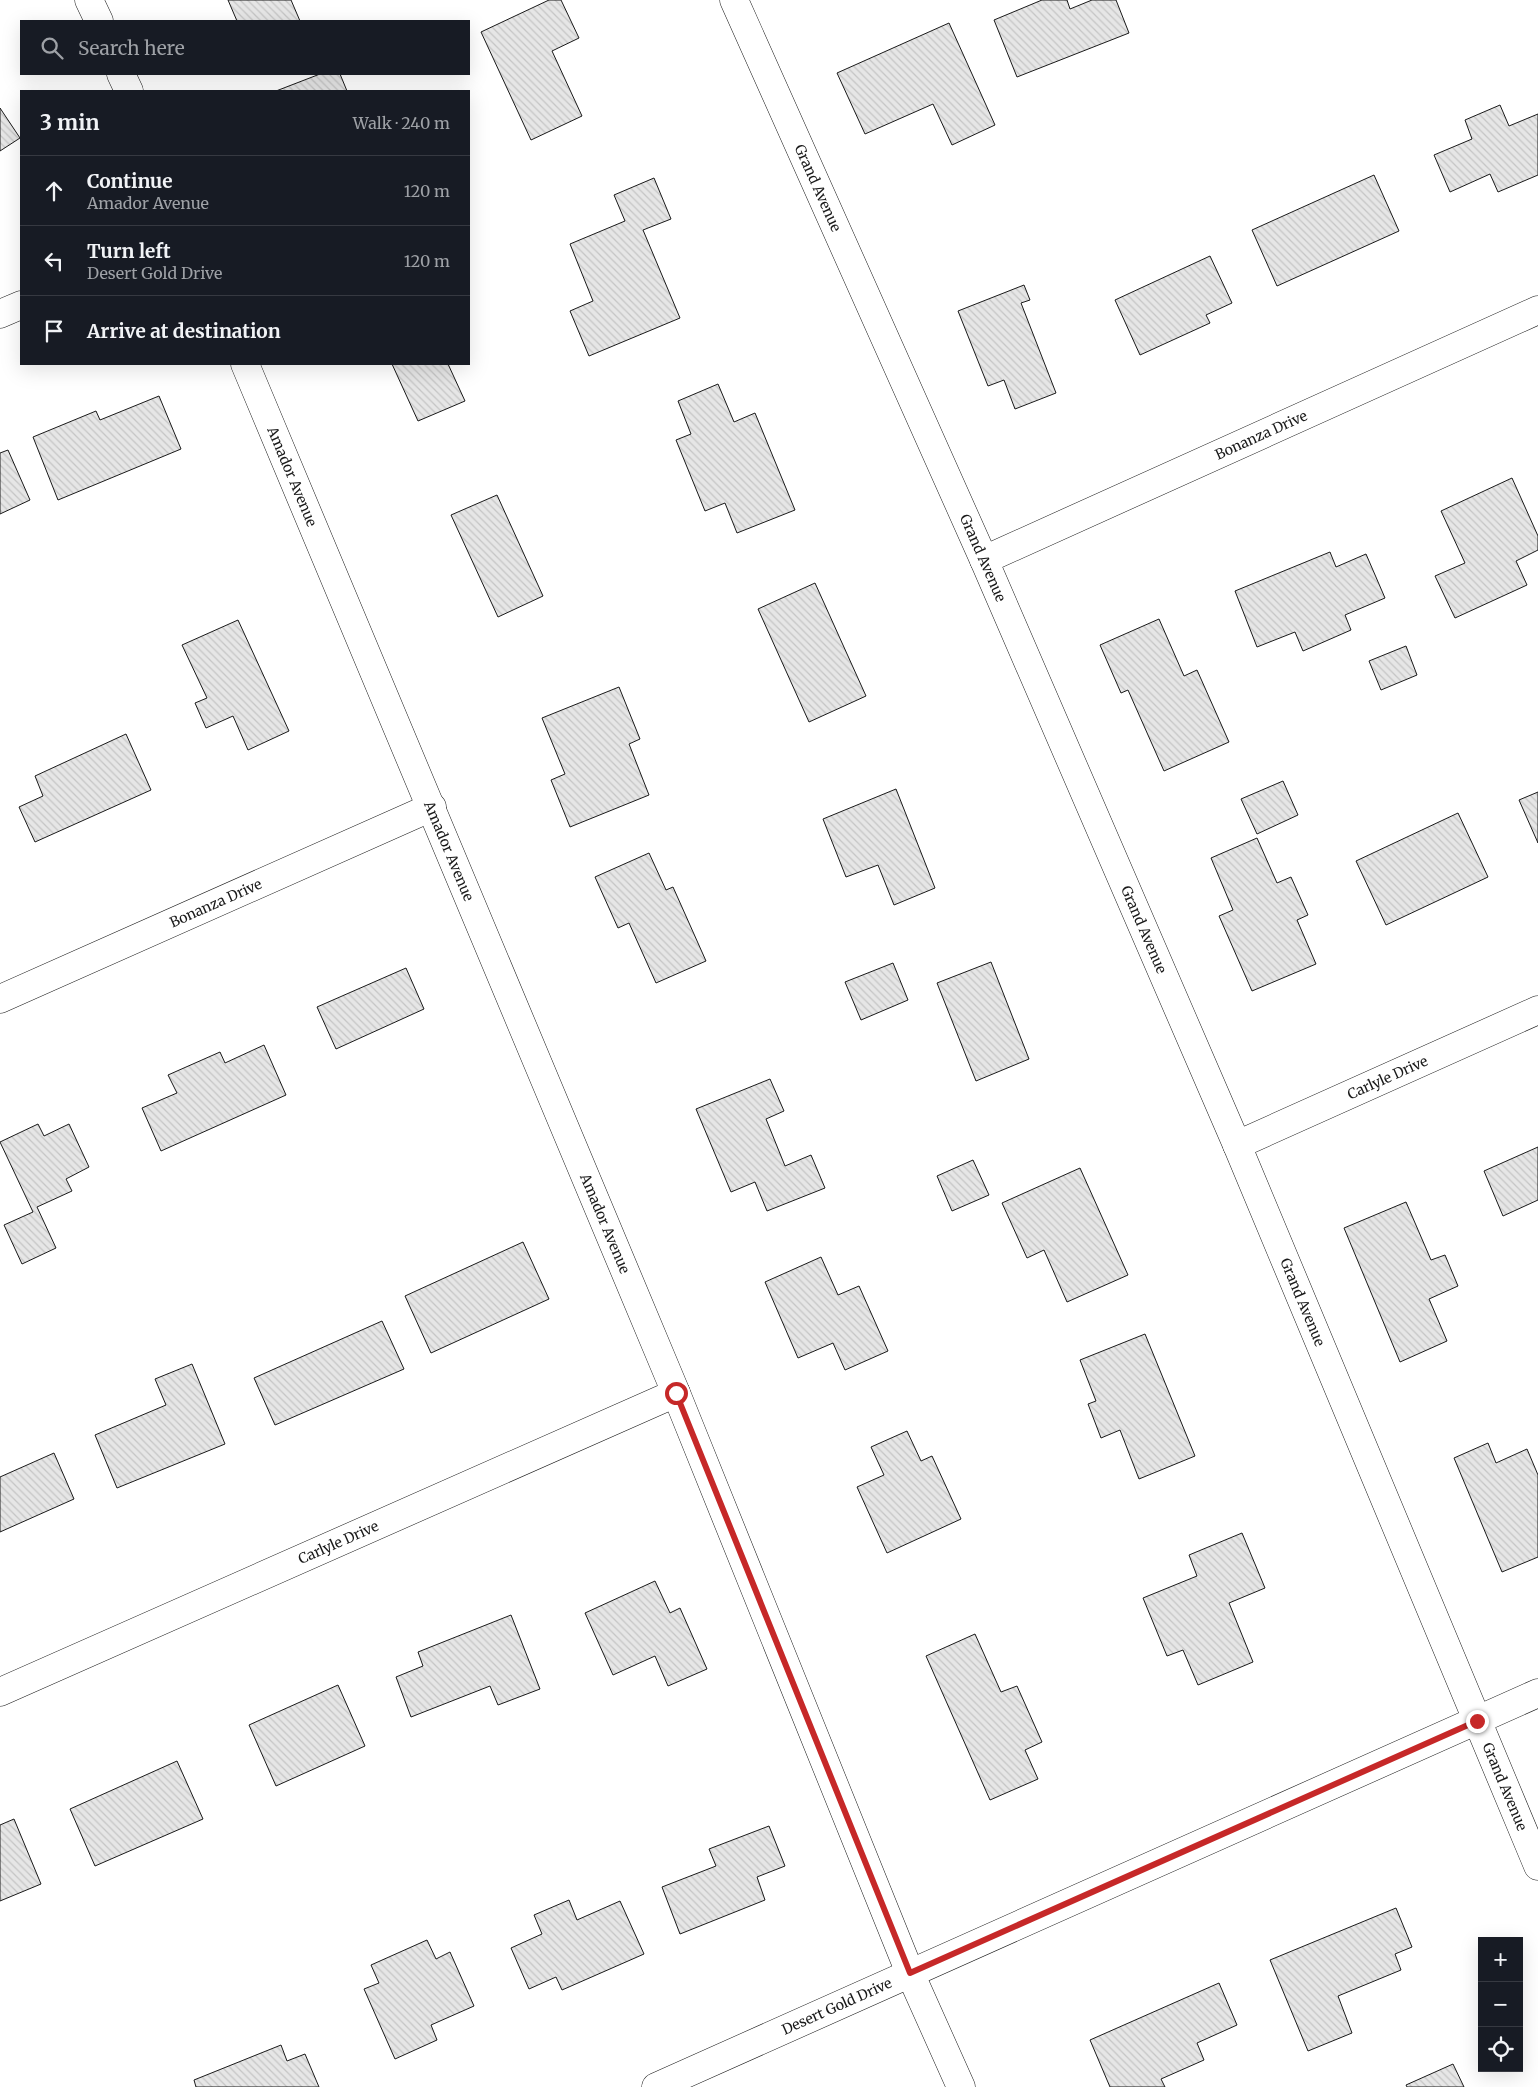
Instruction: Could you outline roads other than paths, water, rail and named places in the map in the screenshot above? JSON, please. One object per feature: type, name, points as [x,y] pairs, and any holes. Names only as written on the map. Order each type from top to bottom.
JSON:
[{"type":"street","points":[[89,0],[98,20]]},
{"type":"street","name":"Grand Avenue","points":[[734,0],[984,560],[1237,1145],[1538,1866]]},
{"type":"street","points":[[121,75],[129,90]]},
{"type":"street","points":[[0,314],[20,305]]},
{"type":"street","name":"Bonanza Drive","points":[[984,560],[1538,310]]},
{"type":"street","name":"Amador Avenue","points":[[245,365],[676,1393],[910,1973],[961,2087]]},
{"type":"street","name":"Bonanza Drive","points":[[0,999],[432,807]]},
{"type":"street","name":"Carlyle Drive","points":[[1237,1145],[1538,1010]]},
{"type":"street","name":"Carlyle Drive","points":[[0,1692],[676,1393]]},
{"type":"street","name":"Desert Gold Drive","points":[[656,2087],[1538,1693]]}]
